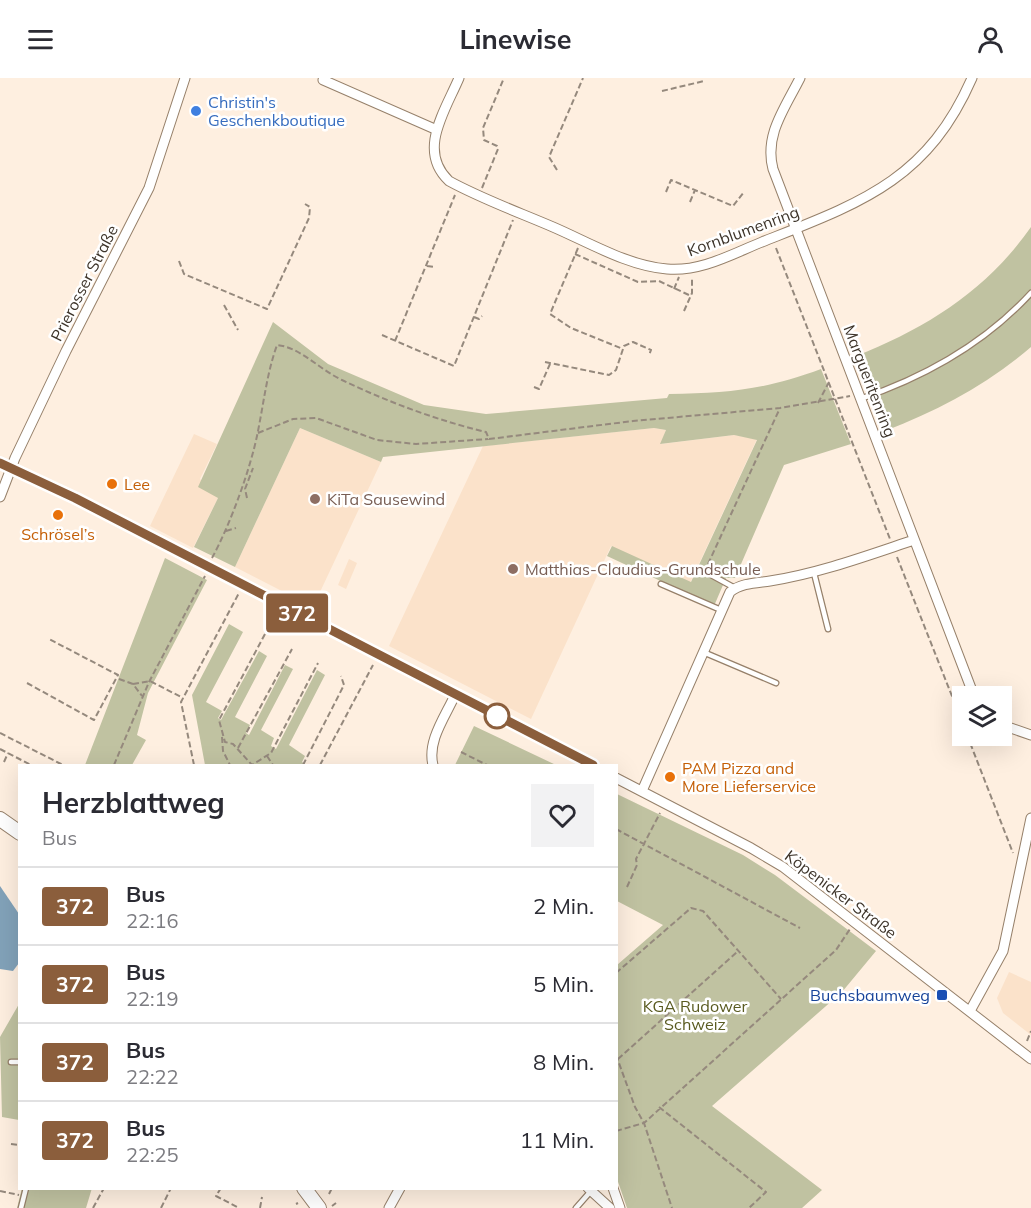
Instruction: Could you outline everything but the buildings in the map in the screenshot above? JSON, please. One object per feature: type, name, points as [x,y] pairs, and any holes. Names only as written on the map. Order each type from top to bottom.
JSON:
[{"type":"street","name":"Prierosser Straße","points":[[0,497],[71,341],[149,188],[185,78]]},
{"type":"street","name":"Kornblumenring","points":[[459,78],[433,142],[435,161],[449,181],[648,266],[668,269],[707,264],[861,202],[904,172],[946,126],[972,78]]},
{"type":"street","name":"Margueritenring","points":[[800,78],[773,129],[770,152],[773,169],[970,686]]},
{"type":"street","points":[[323,80],[437,130]]},
{"type":"street","points":[[0,463],[193,558],[590,764]]},
{"type":"street","points":[[642,791],[726,597],[735,588],[814,573],[914,540]]},
{"type":"street","points":[[433,764],[431,756],[434,738],[454,695]]},
{"type":"street","points":[[1012,728],[1031,735]]},
{"type":"street","name":"Köpenicker Straße","points":[[618,778],[783,867],[1031,1059]]},
{"type":"street","points":[[970,1011],[1003,951],[1031,818]]},
{"type":"street","points":[[0,819],[18,832]]},
{"type":"street","points":[[306,1190],[326,1207]]},
{"type":"street","points":[[389,1208],[399,1190]]},
{"type":"street","points":[[590,1190],[610,1208]]},
{"type":"street","points":[[614,1190],[620,1208]]},
{"type":"lane","points":[[859,396],[954,357],[993,328],[1031,293]]},
{"type":"lane","points":[[703,571],[735,588]]},
{"type":"lane","points":[[814,573],[828,629]]},
{"type":"lane","points":[[661,584],[721,610]]},
{"type":"lane","points":[[703,652],[776,683]]},
{"type":"lane","points":[[11,1062],[18,1062]]},
{"type":"lane","points":[[21,1208],[26,1190]]},
{"type":"lane","points":[[576,1208],[590,1190]]},
{"type":"path","points":[[482,189],[498,149],[484,141],[483,128],[504,78]]},
{"type":"path","points":[[557,170],[549,157],[583,78]]},
{"type":"path","points":[[662,91],[705,81]]},
{"type":"path","points":[[666,192],[671,180],[733,206],[744,192]]},
{"type":"path","points":[[690,202],[695,190]]},
{"type":"path","points":[[395,341],[456,192]]},
{"type":"path","points":[[179,261],[184,274],[267,309],[309,218],[310,207],[305,204]]},
{"type":"path","points":[[382,335],[453,366],[514,217]]},
{"type":"path","points":[[579,245],[550,314],[571,328],[623,349]]},
{"type":"path","points":[[775,245],[891,541]]},
{"type":"path","points":[[575,254],[638,282],[659,281],[691,296]]},
{"type":"path","points":[[427,267],[435,267]]},
{"type":"path","points":[[684,311],[691,296],[693,274]]},
{"type":"path","points":[[674,289],[680,275]]},
{"type":"path","points":[[224,305],[238,330]]},
{"type":"path","points":[[474,317],[482,316]]},
{"type":"path","points":[[545,362],[609,375],[616,370],[623,349],[633,342],[651,350],[649,355]]},
{"type":"path","points":[[212,558],[226,531],[247,460],[258,433],[267,374],[277,345],[289,346],[340,380],[446,422],[486,432],[489,439]]},
{"type":"path","points":[[534,387],[539,390],[550,364]]},
{"type":"path","points":[[818,403],[829,382]]},
{"type":"path","points":[[258,433],[294,419],[316,418],[377,440],[416,444],[489,439],[633,421],[780,408],[859,396]]},
{"type":"path","points":[[703,571],[780,408]]},
{"type":"path","points":[[247,498],[245,489],[253,468]]},
{"type":"path","points":[[240,487],[245,489]]},
{"type":"path","points":[[226,531],[236,528]]},
{"type":"path","points":[[895,553],[952,696]]},
{"type":"path","points":[[114,764],[150,681],[205,576]]},
{"type":"path","points":[[194,764],[183,698],[239,593]]},
{"type":"path","points":[[230,764],[223,751],[219,720],[265,634]]},
{"type":"path","points":[[27,683],[94,720],[118,675],[49,639]]},
{"type":"path","points":[[238,748],[292,649]]},
{"type":"path","points":[[155,662],[159,664]]},
{"type":"path","points":[[254,764],[271,753],[318,663]]},
{"type":"path","points":[[321,764],[373,665]]},
{"type":"path","points":[[304,764],[344,685],[341,676]]},
{"type":"path","points":[[119,679],[133,684],[150,681],[183,698]]},
{"type":"path","points":[[133,684],[143,697]]},
{"type":"path","points":[[169,690],[172,685]]},
{"type":"path","points":[[0,733],[61,764]]},
{"type":"path","points":[[222,736],[225,742],[238,748],[251,764]]},
{"type":"path","points":[[971,746],[1013,853]]},
{"type":"path","points":[[0,749],[29,764]]},
{"type":"path","points":[[461,752],[485,764]]},
{"type":"path","points":[[4,762],[8,753]]},
{"type":"path","points":[[267,756],[272,764]]},
{"type":"path","points":[[627,887],[644,843],[660,813]]},
{"type":"path","points":[[618,830],[800,928]]},
{"type":"path","points":[[618,971],[691,908],[703,910],[781,999]]},
{"type":"path","points":[[618,1130],[644,1122],[836,950],[850,929]]},
{"type":"path","points":[[672,1208],[644,1122],[635,1107],[618,1059],[738,951]]},
{"type":"path","points":[[1027,1041],[1031,1031]]},
{"type":"path","points":[[659,1107],[766,1192],[749,1208]]},
{"type":"path","points":[[11,1143],[18,1145]]},
{"type":"path","points":[[93,1208],[103,1190]]},
{"type":"path","points":[[161,1208],[170,1190]]},
{"type":"path","points":[[220,1190],[216,1196],[239,1208]]},
{"type":"path","points":[[329,1194],[331,1190]]},
{"type":"path","points":[[0,1191],[24,1196]]},
{"type":"path","points":[[260,1208],[262,1197]]},
{"type":"path","points":[[326,1207],[336,1203]]},
{"type":"shaded area","name":"KiTa Sausewind","points":[[300,428],[381,462],[313,607],[235,567]]},
{"type":"shaded area","name":"Matthias-Claudius-Grundschule","points":[[654,428],[666,430],[661,444],[734,435],[757,439],[690,583],[611,546],[531,719],[389,646],[483,446]]},
{"type":"shaded area","points":[[194,434],[217,444],[200,479],[218,498],[193,548],[150,526]]},
{"type":"shaded area","points":[[349,559],[357,563],[346,589],[338,585]]},
{"type":"shaded area","points":[[1009,972],[1031,982],[1031,1035],[1003,1013],[997,998]]},
{"type":"green space","points":[[1031,227],[1031,347],[980,385],[885,431],[856,356],[907,333],[954,305],[995,270]]},
{"type":"green space","points":[[273,322],[328,364],[424,405],[486,414],[667,398],[669,394],[746,389],[782,382],[821,369],[851,444],[784,465],[735,578],[726,578],[714,606],[607,556],[612,546],[691,582],[757,440],[734,435],[660,444],[666,430],[654,428],[383,457],[381,462],[300,428],[235,567],[194,547],[218,498],[198,487]]},
{"type":"green space","points":[[165,558],[207,580],[148,693],[137,735],[146,740],[133,764],[85,764]]},
{"type":"green space","points":[[229,624],[243,632],[206,702],[222,711],[218,718],[221,720],[259,651],[267,656],[235,717],[250,725],[246,733],[249,735],[285,665],[293,669],[261,730],[274,738],[271,746],[276,749],[317,670],[325,675],[289,745],[305,756],[302,762],[305,764],[205,764],[192,695]]},
{"type":"green space","points":[[474,726],[554,764],[455,764]]},
{"type":"green space","name":"KGA Rudower Schweiz","points":[[618,794],[743,855],[775,875],[876,951],[842,992],[712,1106],[822,1190],[802,1208],[627,1208],[618,1182],[618,964],[663,925],[618,902]]},
{"type":"green space","points":[[18,1006],[18,1120],[2,1117],[0,1037]]},
{"type":"green space","points":[[22,1190],[91,1190],[86,1208],[17,1208]]},
{"type":"water","points":[[0,886],[18,913],[18,964],[13,971],[0,969]]},
{"type":"bus line","name":"372","points":[[0,463],[75,498],[591,764]]},
{"type":"place","name":"Christin's Geschenkboutique","points":[[196,111]]},
{"type":"place","name":"Lee","points":[[112,484]]},
{"type":"place","name":"KiTa Sausewind","points":[[315,499]]},
{"type":"place","name":"Schrösel’s","points":[[58,515]]},
{"type":"place","name":"Matthias-Claudius-Grundschule","points":[[513,569]]},
{"type":"place","name":"PAM Pizza and More Lieferservice","points":[[670,777]]},
{"type":"place","name":"Buchsbaumweg","points":[[942,995]]}]
